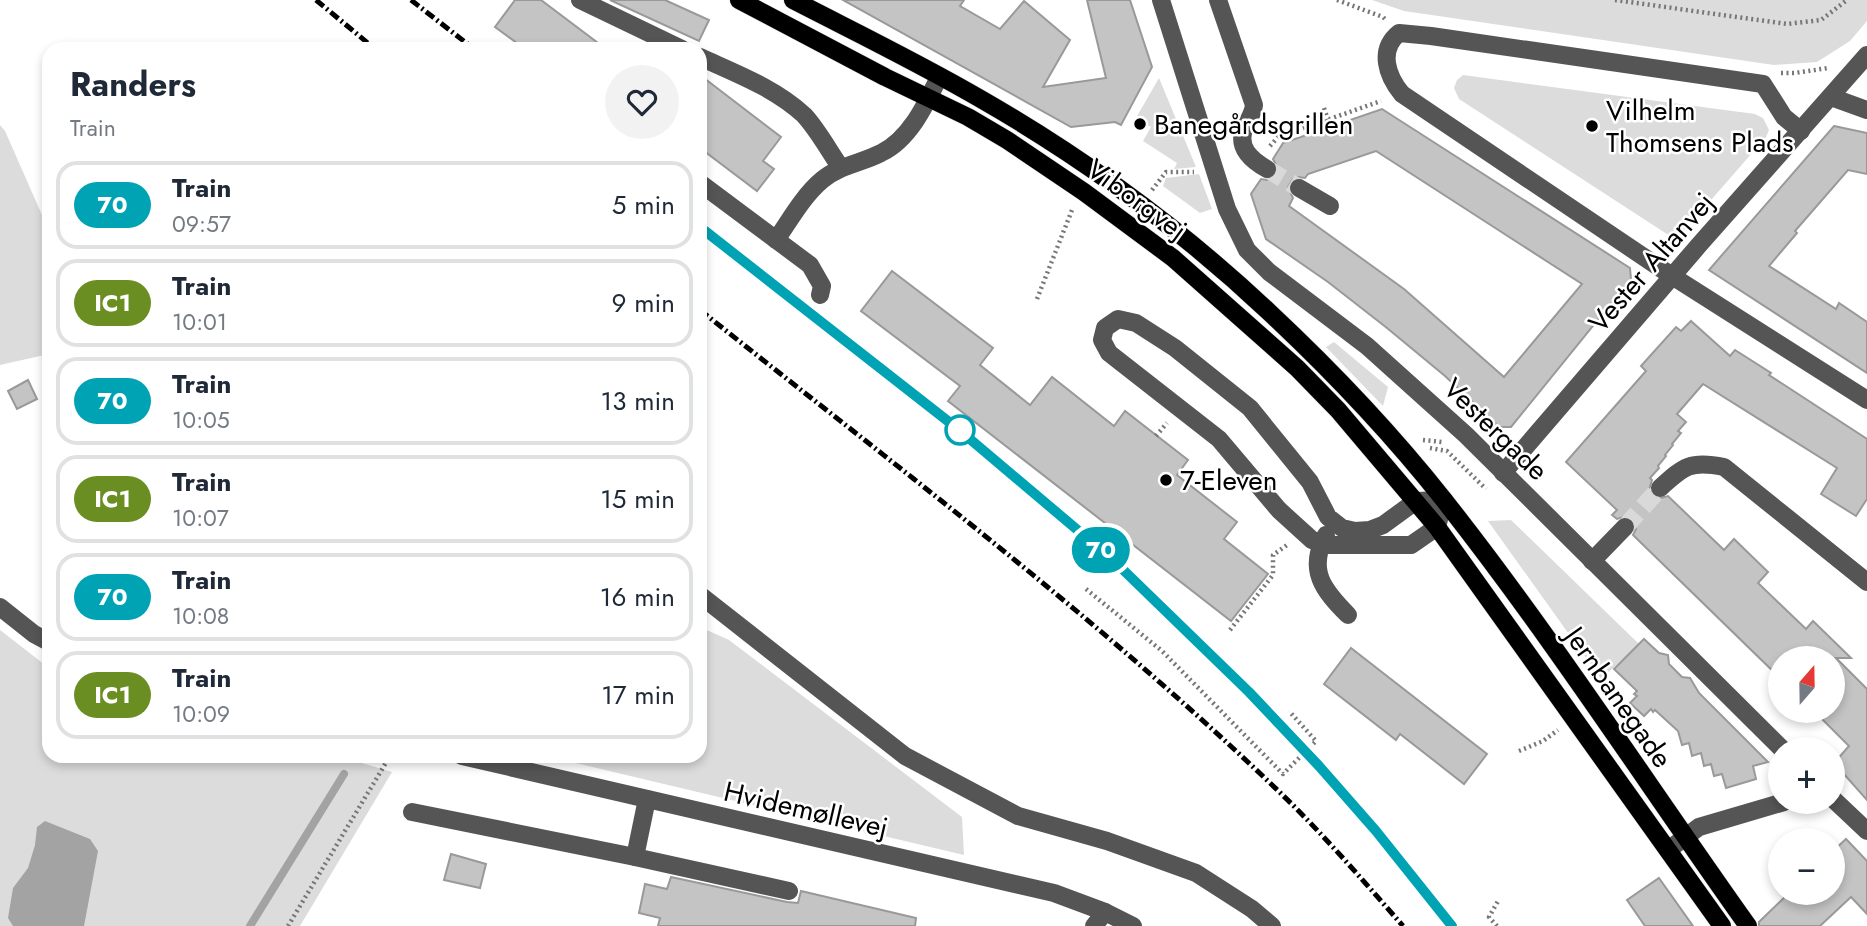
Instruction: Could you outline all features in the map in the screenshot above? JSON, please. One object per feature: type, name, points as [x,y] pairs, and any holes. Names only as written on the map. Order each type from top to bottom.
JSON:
[{"type":"main road","name":"Viborgvej","points":[[739,0],[1007,140],[1084,192],[1172,258],[1288,360],[1338,410],[1437,527]]},
{"type":"main road","name":"Viborgvej","points":[[793,0],[979,98],[1097,174],[1187,242],[1276,318],[1354,397],[1444,500]]},
{"type":"main road","name":"Jernbanegade","points":[[1444,500],[1513,591],[1748,926]]},
{"type":"main road","name":"Jernbanegade","points":[[1437,527],[1722,926]]},
{"type":"street","points":[[580,0],[667,42]]},
{"type":"street","name":"Vestergade","points":[[1161,0],[1215,173],[1239,238],[1256,261],[1397,371],[1466,435],[1770,737]]},
{"type":"street","points":[[1218,0],[1254,105],[1242,139],[1248,156],[1261,166]]},
{"type":"street","points":[[1801,131],[1784,117],[1763,84],[1399,33],[1391,40],[1386,60],[1393,84],[1402,94],[1672,276],[1867,400]]},
{"type":"street","name":"Vester Altanvej","points":[[1503,473],[1867,55]]},
{"type":"street","points":[[707,60],[787,101],[805,116],[841,168]]},
{"type":"street","points":[[776,240],[808,194],[823,179],[893,145],[914,122],[939,77]]},
{"type":"street","points":[[1831,97],[1867,110]]},
{"type":"street","points":[[707,188],[810,265],[822,286],[820,295]]},
{"type":"street","points":[[1299,188],[1331,206]]},
{"type":"street","points":[[1118,319],[1136,323],[1175,348],[1250,408],[1310,482],[1324,512],[1333,523],[1342,528],[1370,530],[1382,526],[1416,501],[1444,500],[1437,527],[1411,545],[1321,544],[1303,534],[1279,510],[1219,439],[1109,353],[1102,340],[1105,328],[1118,319]]},
{"type":"street","points":[[1660,488],[1682,468],[1702,462],[1724,467],[1867,582]]},
{"type":"street","points":[[1333,523],[1321,544],[1318,559],[1320,580],[1334,601],[1348,615]]},
{"type":"street","points":[[1592,561],[1625,527]]},
{"type":"street","points":[[707,600],[905,756],[1018,816],[1107,841],[1196,873],[1252,909],[1272,926]]},
{"type":"street","points":[[0,607],[42,638]]},
{"type":"street","name":"Hvidemøllevej","points":[[492,763],[1054,893],[1099,919],[1133,926]]},
{"type":"street","points":[[635,857],[647,799]]},
{"type":"street","points":[[1668,850],[1699,827],[1768,807]]},
{"type":"street","points":[[1845,810],[1867,831]]},
{"type":"street","points":[[412,812],[789,891]]},
{"type":"path","points":[[1337,0],[1383,16],[1399,33]]},
{"type":"path","points":[[1356,0],[1359,7]]},
{"type":"path","points":[[1615,0],[1787,24],[1821,20],[1847,0]]},
{"type":"path","points":[[1763,84],[1771,73],[1795,74],[1828,67],[1845,80]]},
{"type":"path","points":[[1261,166],[1278,137],[1402,94]]},
{"type":"path","points":[[1324,108],[1328,120]]},
{"type":"path","points":[[1151,190],[1166,172],[1215,173]]},
{"type":"path","points":[[1037,299],[1069,215],[1084,192]]},
{"type":"path","points":[[1426,440],[1439,442]]},
{"type":"path","points":[[1410,460],[1424,449],[1447,451],[1486,488],[1491,489],[1503,473]]},
{"type":"path","points":[[1230,630],[1273,575],[1273,555],[1303,534]]},
{"type":"path","points":[[1086,589],[1162,651],[1283,774],[1316,741],[1289,711]]},
{"type":"path","points":[[1519,751],[1543,741],[1574,718]]},
{"type":"path","points":[[288,926],[386,763]]},
{"type":"path","points":[[1497,926],[1489,917],[1498,901]]},
{"type":"shaded area","points":[[1372,0],[1867,0],[1867,21],[1850,41],[1817,62],[1774,65],[1404,11]]},
{"type":"shaded area","points":[[1463,75],[1755,114],[1763,118],[1769,130],[1766,137],[1684,231],[1679,236],[1670,236],[1459,99],[1454,88]]},
{"type":"shaded area","points":[[1159,78],[1196,167],[1174,169],[1177,163],[1143,141],[1151,127],[1136,118]]},
{"type":"shaded area","points":[[0,125],[42,215],[42,356],[0,365]]},
{"type":"shaded area","points":[[1199,174],[1212,209],[1200,213],[1163,186],[1166,178]]},
{"type":"shaded area","points":[[1334,342],[1388,387],[1383,406],[1326,347]]},
{"type":"shaded area","points":[[1511,520],[1639,644],[1601,679],[1488,521]]},
{"type":"shaded area","points":[[0,630],[42,663],[42,763],[362,763],[392,772],[300,926],[0,926]]},
{"type":"shaded area","points":[[707,630],[729,640],[962,817],[964,855],[576,763],[707,763]]},
{"type":"shaded area","points":[[45,821],[90,839],[98,851],[84,926],[13,926],[8,918],[13,888],[28,868],[37,827]]},
{"type":"building","points":[[515,0],[541,0],[597,42],[515,42],[495,27]]},
{"type":"building","points":[[610,0],[665,0],[709,20],[699,41]]},
{"type":"building","points":[[843,0],[964,0],[960,6],[1000,29],[1024,1],[1070,40],[1043,87],[1106,78],[1087,0],[1130,0],[1152,67],[1121,125],[1115,122],[1071,127]]},
{"type":"building","points":[[707,80],[781,137],[763,161],[774,169],[757,191],[707,153]]},
{"type":"building","points":[[1382,109],[1630,268],[1631,279],[1511,427],[1499,427],[1445,376],[1387,328],[1266,239],[1251,194],[1261,179],[1267,180],[1276,175],[1278,169],[1273,159],[1283,143]],"holes":[[[1376,151],[1582,284],[1504,377],[1404,289],[1289,206],[1293,198],[1288,187],[1293,179],[1305,178],[1308,174]]]},
{"type":"building","points":[[1834,126],[1867,133],[1867,174],[1848,170],[1795,231],[1797,233],[1769,266],[1836,309],[1839,303],[1867,322],[1867,373],[1709,270]]},
{"type":"building","points":[[892,271],[993,348],[980,365],[1030,405],[1052,377],[1114,426],[1125,411],[1188,460],[1177,475],[1237,522],[1224,539],[1268,574],[1231,621],[948,401],[960,386],[861,311]]},
{"type":"building","points":[[1691,321],[1730,356],[1735,350],[1867,439],[1867,499],[1856,516],[1821,494],[1837,468],[1703,384],[1677,414],[1686,422],[1678,431],[1681,433],[1659,468],[1650,478],[1651,495],[1657,499],[1668,496],[1724,550],[1734,539],[1768,572],[1758,583],[1806,629],[1813,621],[1839,646],[1768,646],[1768,666],[1633,535],[1636,529],[1633,519],[1627,516],[1617,519],[1612,515],[1617,510],[1566,462],[1646,371],[1641,366],[1676,327],[1681,331]]},
{"type":"building","points":[[28,380],[37,399],[17,409],[8,391]]},
{"type":"building","points":[[1644,639],[1659,653],[1668,655],[1669,664],[1682,677],[1690,678],[1699,693],[1768,762],[1753,766],[1756,779],[1726,788],[1722,774],[1714,776],[1711,764],[1704,766],[1701,753],[1692,756],[1689,743],[1682,745],[1678,731],[1655,710],[1653,712],[1651,709],[1644,716],[1630,703],[1637,696],[1634,694],[1637,691],[1614,669]]},
{"type":"building","points":[[1351,648],[1487,754],[1464,784],[1400,734],[1396,740],[1324,684]]},
{"type":"building","points":[[1845,667],[1867,689],[1867,800],[1845,775],[1845,751],[1849,746],[1845,737],[1840,737],[1826,723],[1845,723]]},
{"type":"building","points":[[1845,840],[1867,861],[1867,914],[1851,897],[1845,903]]},
{"type":"building","points":[[451,854],[486,864],[480,888],[444,880]]},
{"type":"building","points":[[671,877],[787,902],[798,903],[801,891],[916,918],[915,926],[658,926],[660,918],[639,913],[645,884],[667,889]]},
{"type":"building","points":[[1659,878],[1693,926],[1645,926],[1627,900]]},
{"type":"building","points":[[1777,905],[1842,905],[1820,926],[1759,926],[1759,922]]},
{"type":"waterway","points":[[250,926],[344,774]]},
{"type":"tunnel","points":[[1267,169],[1299,188]]},
{"type":"tunnel","points":[[1625,527],[1660,488]]},
{"type":"railway","points":[[316,0],[367,42]]},
{"type":"railway","points":[[411,0],[465,42]]},
{"type":"railway","points":[[707,232],[908,389],[1011,472],[1111,558],[1202,644],[1289,735],[1372,829],[1452,926]]},
{"type":"railway","points":[[707,316],[990,540],[1133,659],[1287,800],[1403,926]]},
{"type":"train","name":"70","points":[[707,232],[958,429],[1113,560],[1249,692],[1319,766],[1376,831],[1452,926]]},
{"type":"place","name":"Banegårdsgrillen","points":[[1140,124]]},
{"type":"place","name":"Vilhelm Thomsens Plads","points":[[1592,126]]},
{"type":"place","name":"7-Eleven","points":[[1166,480]]}]
